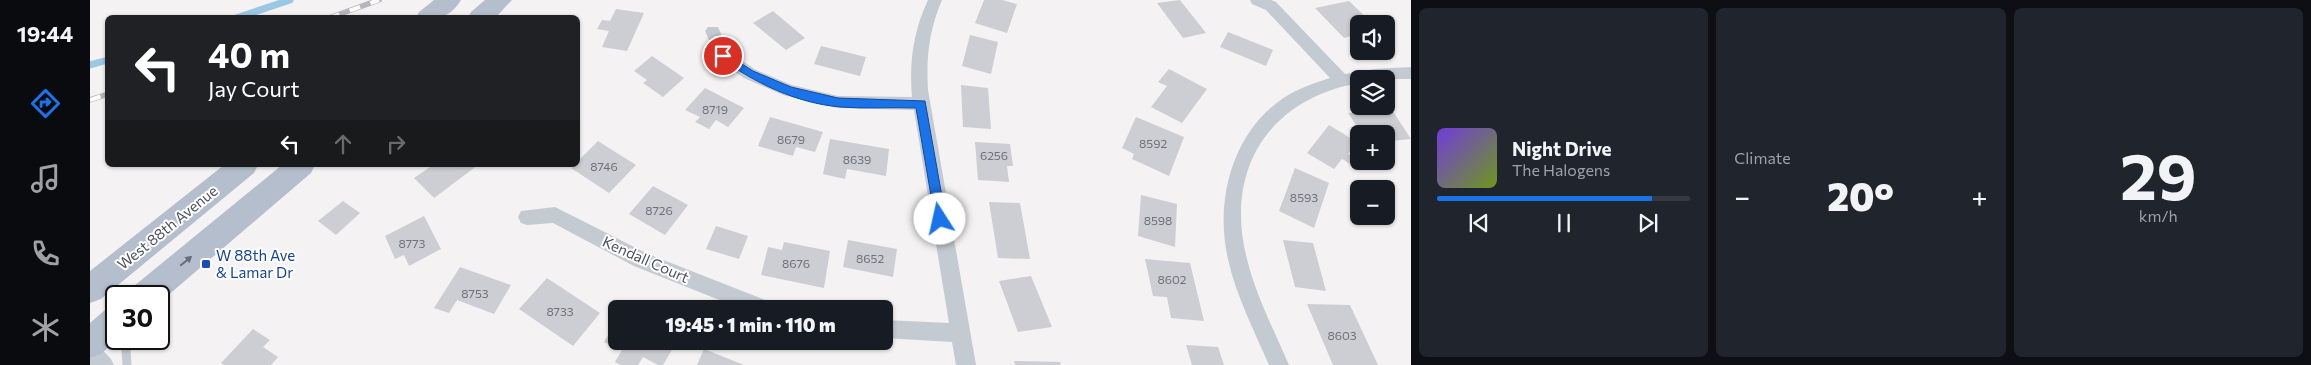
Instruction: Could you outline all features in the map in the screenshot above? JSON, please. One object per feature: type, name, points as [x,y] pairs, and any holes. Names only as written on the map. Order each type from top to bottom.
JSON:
[{"type":"main road","points":[[431,15],[449,0]]},
{"type":"main road","points":[[482,15],[500,0]]},
{"type":"main road","name":"West 88th Avenue","points":[[90,289],[242,167]]},
{"type":"main road","points":[[159,285],[299,167]]},
{"type":"main road","points":[[90,343],[105,330]]},
{"type":"street","points":[[935,0],[927,16],[921,36],[918,75],[921,104],[966,365]]},
{"type":"street","points":[[1257,0],[1271,6],[1341,80]]},
{"type":"street","points":[[713,31],[723,56],[750,74],[789,91],[838,102],[921,104]]},
{"type":"street","points":[[1279,365],[1244,282],[1232,222],[1238,172],[1248,146],[1269,118],[1305,94],[1341,80],[1376,74],[1411,73]]},
{"type":"street","name":"Kendall Court","points":[[527,217],[556,215],[641,260],[743,300]]},
{"type":"street","points":[[893,329],[960,333]]},
{"type":"street","points":[[90,353],[104,365]]},
{"type":"lane","points":[[126,350],[127,365]]},
{"type":"building","points":[[984,0],[1002,0],[1017,4],[1007,33],[975,23]]},
{"type":"building","points":[[1180,0],[1206,33],[1183,38],[1157,3]]},
{"type":"building","points":[[1349,1],[1364,15],[1350,15],[1350,36],[1344,38],[1315,8]]},
{"type":"building","points":[[616,9],[644,13],[627,51],[602,47],[609,31],[597,29],[602,20],[610,21]]},
{"type":"building","points":[[773,11],[805,38],[786,50],[753,23]]},
{"type":"building","points":[[1228,32],[1273,50],[1266,66],[1220,47]]},
{"type":"building","points":[[970,35],[998,42],[991,74],[962,66]]},
{"type":"building","points":[[821,46],[866,57],[860,76],[814,64]]},
{"type":"building","points":[[652,56],[684,78],[663,97],[643,83],[647,80],[634,71]]},
{"type":"building","points":[[1169,69],[1207,89],[1182,123],[1151,107],[1167,86],[1158,82]]},
{"type":"building","points":[[961,85],[988,88],[991,129],[963,127]]},
{"type":"building","points":[[705,88],[744,108],[728,127],[716,120],[709,129],[695,122],[700,117],[685,110]]},
{"type":"building","points":[[1348,113],[1350,113],[1350,115],[1395,115],[1411,139],[1395,141],[1395,125],[1356,125]]},
{"type":"building","points":[[770,117],[823,132],[815,152],[796,147],[793,156],[758,146]]},
{"type":"building","points":[[1136,117],[1184,137],[1169,176],[1132,159],[1134,154],[1122,148]]},
{"type":"building","points":[[1329,125],[1350,138],[1350,151],[1348,154],[1350,155],[1350,164],[1342,159],[1334,169],[1307,153]]},
{"type":"building","points":[[830,139],[889,149],[886,176],[847,169],[845,179],[823,174]]},
{"type":"building","points":[[598,141],[636,165],[609,193],[571,168],[580,167],[580,159]]},
{"type":"building","points":[[975,142],[1010,144],[1013,166],[1007,166],[1009,182],[978,180]]},
{"type":"building","points":[[430,167],[475,167],[434,198],[414,178]]},
{"type":"building","points":[[1295,168],[1329,183],[1314,228],[1279,211]]},
{"type":"building","points":[[653,186],[688,205],[665,235],[629,214]]},
{"type":"building","points":[[1141,195],[1177,204],[1175,247],[1138,236]]},
{"type":"building","points":[[343,201],[360,213],[336,235],[318,221]]},
{"type":"building","points":[[989,202],[1020,203],[1030,259],[998,258]]},
{"type":"building","points":[[424,216],[441,249],[409,266],[404,255],[395,259],[385,236]]},
{"type":"building","points":[[716,226],[748,236],[739,259],[706,249]]},
{"type":"building","points":[[848,240],[897,249],[893,277],[843,267]]},
{"type":"building","points":[[1283,240],[1313,243],[1326,291],[1295,287]]},
{"type":"building","points":[[784,242],[830,251],[824,288],[761,275],[768,247],[782,250]]},
{"type":"building","points":[[1145,259],[1190,263],[1204,321],[1171,318],[1167,297],[1153,296]]},
{"type":"building","points":[[460,267],[511,285],[494,314],[457,300],[449,313],[434,308]]},
{"type":"building","points":[[1031,276],[1052,327],[1018,332],[999,281]]},
{"type":"building","points":[[547,278],[600,313],[573,346],[519,309]]},
{"type":"building","points":[[1307,304],[1350,305],[1378,365],[1333,365]]},
{"type":"building","points":[[253,329],[270,340],[263,347],[278,357],[271,365],[224,365],[221,363]]},
{"type":"building","points":[[608,335],[608,344],[604,342]]},
{"type":"building","points":[[1186,345],[1218,347],[1224,365],[1192,365]]},
{"type":"building","points":[[622,350],[672,350],[663,365],[658,365],[643,357],[638,365],[621,365],[615,362]]},
{"type":"building","points":[[704,350],[706,350],[744,365],[697,365]]},
{"type":"building","points":[[1014,361],[1060,362],[1061,365],[1015,365]]},
{"type":"waterway","points":[[245,15],[290,0]]},
{"type":"waterway","points":[[90,65],[105,61]]},
{"type":"railway","points":[[337,15],[379,0]]},
{"type":"railway","points":[[90,100],[105,95]]},
{"type":"place","name":"W 88th Ave & Lamar Dr","points":[[206,264]]},
{"type":"route","points":[[723,56],[750,74],[789,91],[838,102],[921,104],[940,219]]}]
